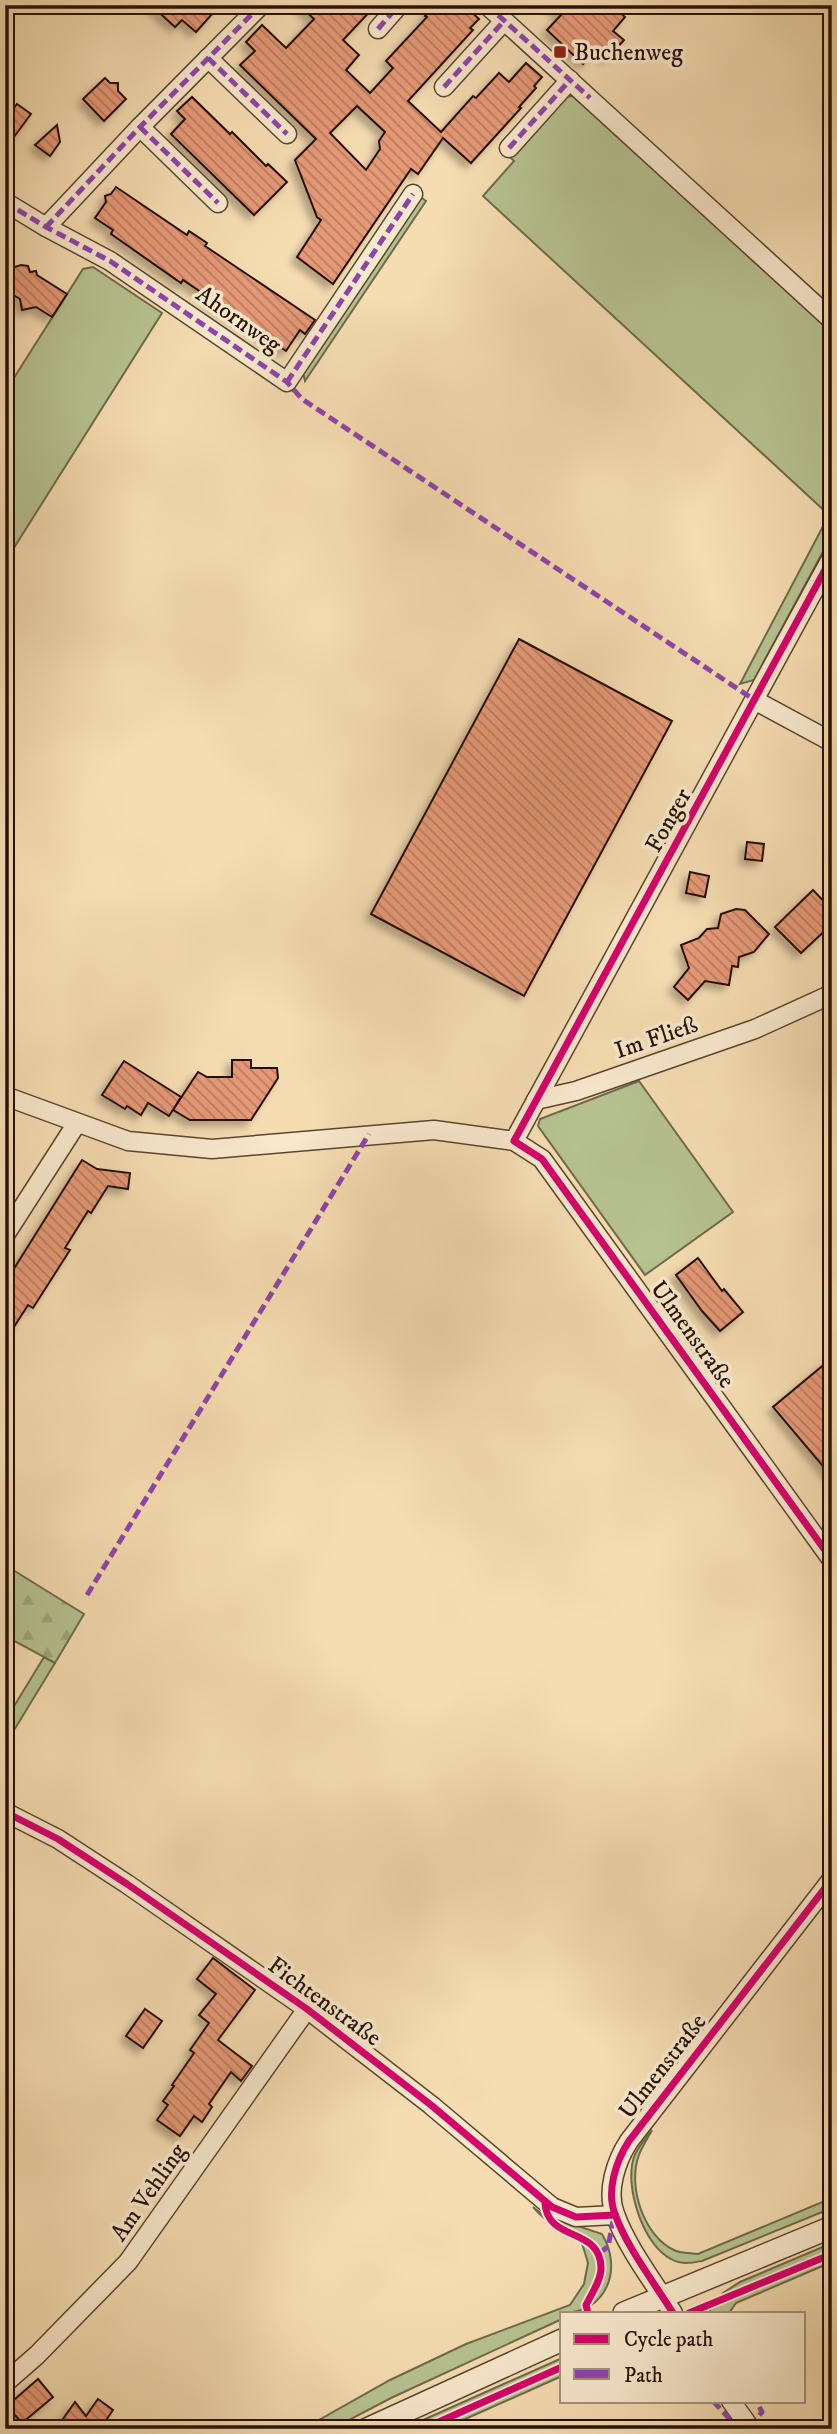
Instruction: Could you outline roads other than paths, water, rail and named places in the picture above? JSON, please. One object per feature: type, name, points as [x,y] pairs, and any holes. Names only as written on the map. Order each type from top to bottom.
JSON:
[{"type":"street","points":[[46,227],[261,5]]},
{"type":"street","points":[[378,29],[400,5]]},
{"type":"street","points":[[487,5],[832,320]]},
{"type":"street","points":[[444,87],[505,21]]},
{"type":"street","points":[[208,58],[287,134]]},
{"type":"street","points":[[509,148],[570,80]]},
{"type":"street","points":[[140,127],[218,204]]},
{"type":"street","name":"Ahornweg","points":[[5,202],[110,261],[287,382],[413,194]]},
{"type":"street","name":"Fonger","points":[[536,1100],[756,701],[832,557]]},
{"type":"street","points":[[756,701],[832,742]]},
{"type":"street","name":"Im Fließ","points":[[536,1100],[576,1091],[755,1029],[832,994]]},
{"type":"street","name":"Ulmenstraße","points":[[5,1096],[128,1141],[212,1149],[434,1130],[514,1141],[542,1159],[832,1560]]},
{"type":"street","points":[[514,1141],[536,1100]]},
{"type":"street","points":[[5,1235],[77,1123]]},
{"type":"street","name":"Fichtenstraße","points":[[5,1812],[58,1839],[127,1884],[307,2009],[431,2105],[552,2207],[576,2217],[615,2215]]},
{"type":"street","name":"Ulmenstraße","points":[[668,2305],[615,2215],[612,2197],[614,2178],[625,2147],[832,1879]]},
{"type":"street","name":"Am Vehling","points":[[5,2383],[37,2355],[128,2262],[307,2009]]},
{"type":"street","points":[[630,2312],[668,2305],[832,2227]]},
{"type":"street","points":[[367,2429],[560,2341]]},
{"type":"street","points":[[732,2402],[751,2429]]},
{"type":"place","name":"Buchenweg","points":[[560,52]]}]
